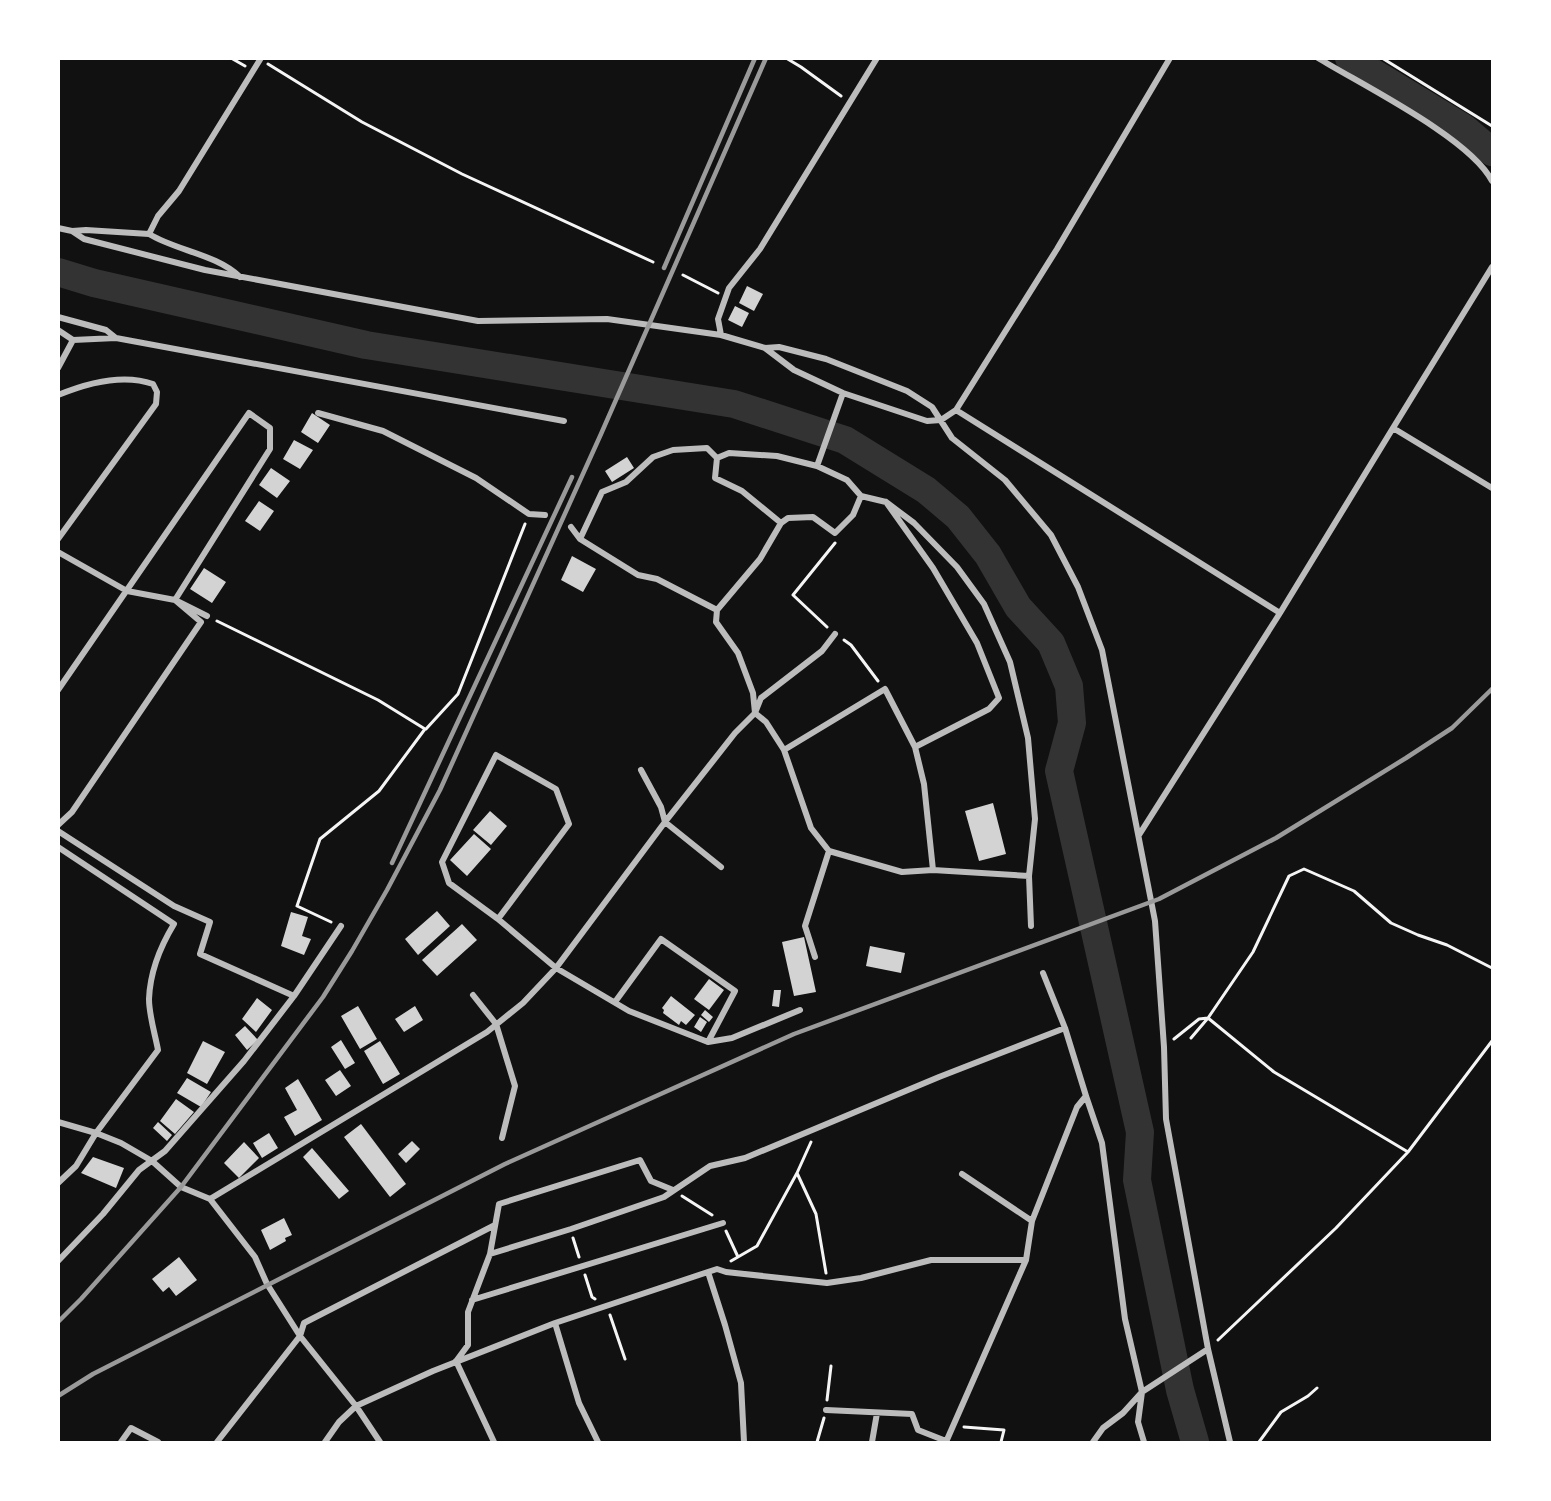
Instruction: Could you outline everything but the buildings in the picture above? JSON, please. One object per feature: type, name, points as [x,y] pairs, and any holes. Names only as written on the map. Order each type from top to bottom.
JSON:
[{"type":"street","points":[[149,234],[158,216],[179,191],[208,146],[261,58]]},
{"type":"street","points":[[721,335],[718,319],[729,288],[760,249],[877,58]]},
{"type":"street","points":[[765,348],[794,370],[843,393],[927,421],[941,420],[956,410],[1058,249],[1170,58]]},
{"type":"street","points":[[1318,58],[1427,123],[1462,147],[1486,169],[1492,181]]},
{"type":"street","points":[[58,228],[72,231],[149,234],[164,243],[230,267],[240,277]]},
{"type":"street","points":[[72,231],[84,239],[205,270],[478,321],[607,319],[721,335],[765,348],[779,347],[826,359],[907,391],[932,407],[952,438],[1005,480],[1051,535],[1078,587],[1102,650],[1155,921],[1164,1047],[1166,1119],[1208,1349],[1230,1443]]},
{"type":"street","points":[[1139,836],[1280,613],[1492,267]]},
{"type":"street","points":[[58,317],[106,330],[116,338]]},
{"type":"street","points":[[58,330],[73,340],[116,338],[564,421]]},
{"type":"street","points":[[58,368],[73,340]]},
{"type":"street","points":[[58,395],[85,384],[109,381],[146,382],[153,384],[157,392],[156,404],[58,539]]},
{"type":"street","points":[[817,466],[843,393]]},
{"type":"street","points":[[956,410],[1280,613]]},
{"type":"street","points":[[58,690],[249,413],[270,428],[270,449],[175,600]]},
{"type":"street","points":[[318,413],[383,432],[476,478],[529,514],[545,515]]},
{"type":"street","points":[[1393,428],[1492,488]]},
{"type":"street","points":[[580,539],[602,492],[626,482],[653,457],[673,450],[707,448],[717,458]]},
{"type":"street","points":[[717,458],[729,453],[777,456],[817,466],[847,480],[861,496],[886,502],[914,523],[957,567],[984,604],[1010,662],[1028,738],[1035,819],[1029,876],[1031,926]]},
{"type":"street","points":[[717,458],[715,477],[742,491],[781,523]]},
{"type":"street","points":[[861,496],[853,515],[835,533],[813,517],[788,518],[781,523],[760,559],[717,610],[716,622],[738,654],[753,693],[755,713],[766,722],[784,750],[811,828],[829,851],[902,872],[933,870],[1029,876]]},
{"type":"street","points":[[886,502],[933,568],[977,643],[999,698],[989,709],[915,747]]},
{"type":"street","points":[[571,527],[580,539],[638,575],[657,579],[717,610]]},
{"type":"street","points":[[58,552],[127,591],[175,600],[207,616]]},
{"type":"street","points":[[58,825],[72,812],[201,622],[175,600]]},
{"type":"street","points":[[210,1199],[487,1032],[523,1003],[556,968],[665,822],[735,733],[755,713],[761,698],[822,651],[835,634]]},
{"type":"street","points":[[784,750],[885,689],[915,747],[924,784],[933,870]]},
{"type":"street","points":[[498,919],[569,824],[556,789],[496,755],[442,862],[449,883],[498,919],[556,968],[629,1011],[708,1042],[732,1038],[801,1010]]},
{"type":"street","points":[[641,770],[661,807],[665,822],[721,867]]},
{"type":"street","points":[[58,831],[174,906],[210,922],[200,954],[294,996]]},
{"type":"street","points":[[58,847],[174,924],[153,970],[149,1000],[158,1050],[96,1132],[76,1166],[58,1183]]},
{"type":"street","points":[[815,957],[805,926],[829,851]]},
{"type":"street","points":[[58,1261],[103,1214],[139,1170],[165,1151],[244,1061],[294,996],[341,926]]},
{"type":"street","points":[[615,1002],[661,939],[735,991],[708,1042]]},
{"type":"street","points":[[1043,973],[1065,1028],[1102,1143],[1125,1319],[1142,1392],[1138,1422],[1144,1443]]},
{"type":"street","points":[[473,995],[496,1024],[515,1086],[502,1138]]},
{"type":"street","points":[[490,1254],[664,1197],[710,1166],[745,1158],[939,1077],[1065,1028]]},
{"type":"street","points":[[826,1410],[912,1414],[918,1430],[946,1442],[1026,1260],[1032,1221],[1077,1107],[1086,1096]]},
{"type":"street","points":[[58,1122],[96,1132],[121,1143],[152,1161],[182,1187],[210,1199],[255,1257],[267,1284],[300,1336],[356,1406],[380,1443]]},
{"type":"street","points":[[456,1361],[468,1345],[468,1312],[490,1254],[499,1204],[640,1160],[651,1181],[673,1190]]},
{"type":"street","points":[[962,1174],[1032,1221]]},
{"type":"street","points":[[472,1300],[723,1223]]},
{"type":"street","points":[[217,1443],[300,1336],[304,1323],[495,1225]]},
{"type":"street","points":[[325,1443],[339,1422],[356,1406],[456,1361],[555,1323],[717,1269],[726,1272],[828,1283],[861,1278],[931,1260],[1026,1260]]},
{"type":"street","points":[[708,1272],[741,1383],[744,1443]]},
{"type":"street","points":[[555,1323],[579,1403],[598,1443]]},
{"type":"street","points":[[1093,1443],[1103,1428],[1123,1413],[1142,1392],[1208,1349]]},
{"type":"street","points":[[456,1361],[494,1443]]},
{"type":"street","points":[[872,1443],[877,1413]]},
{"type":"street","points":[[121,1443],[131,1428],[158,1443]]},
{"type":"path","points":[[786,58],[850,103]]},
{"type":"path","points":[[1382,58],[1492,126]]},
{"type":"path","points":[[256,66],[264,62],[362,122],[432,158],[653,262]]},
{"type":"path","points":[[682,275],[727,296]]},
{"type":"path","points":[[341,926],[297,906],[320,839],[379,791],[425,729],[458,694],[529,514]]},
{"type":"path","points":[[835,533],[836,542],[793,595],[835,634],[851,645],[885,689]]},
{"type":"path","points":[[207,616],[378,700],[425,729]]},
{"type":"path","points":[[1191,1038],[1208,1018],[1253,952],[1289,876],[1304,868],[1354,891],[1391,923],[1447,945],[1492,968]]},
{"type":"path","points":[[1164,1047],[1199,1019],[1208,1018],[1274,1072],[1408,1152]]},
{"type":"path","points":[[1208,1349],[1336,1228],[1408,1152],[1492,1041]]},
{"type":"path","points":[[717,1269],[757,1246],[797,1173],[817,1128]]},
{"type":"path","points":[[797,1173],[816,1214],[828,1283]]},
{"type":"path","points":[[571,1229],[592,1297],[607,1305],[625,1359]]},
{"type":"path","points":[[1258,1443],[1281,1412],[1317,1388]]},
{"type":"path","points":[[953,1427],[1004,1430],[1001,1443]]},
{"type":"waterway","points":[[1349,58],[1464,128],[1492,152]]},
{"type":"waterway","points":[[58,272],[94,283],[366,345],[734,404],[845,440],[926,490],[958,517],[988,555],[1018,607],[1051,643],[1069,686],[1072,723],[1059,771],[1140,1132],[1137,1180],[1180,1390],[1195,1442]]},
{"type":"railway","points":[[664,268],[755,58]]},
{"type":"railway","points":[[58,1322],[181,1187],[323,997],[387,890],[440,790],[601,434],[766,58]]},
{"type":"railway","points":[[392,863],[572,477]]},
{"type":"railway","points":[[58,1396],[93,1374],[505,1164],[794,1034],[1159,899],[1276,838],[1406,758],[1452,728],[1492,689]]}]
